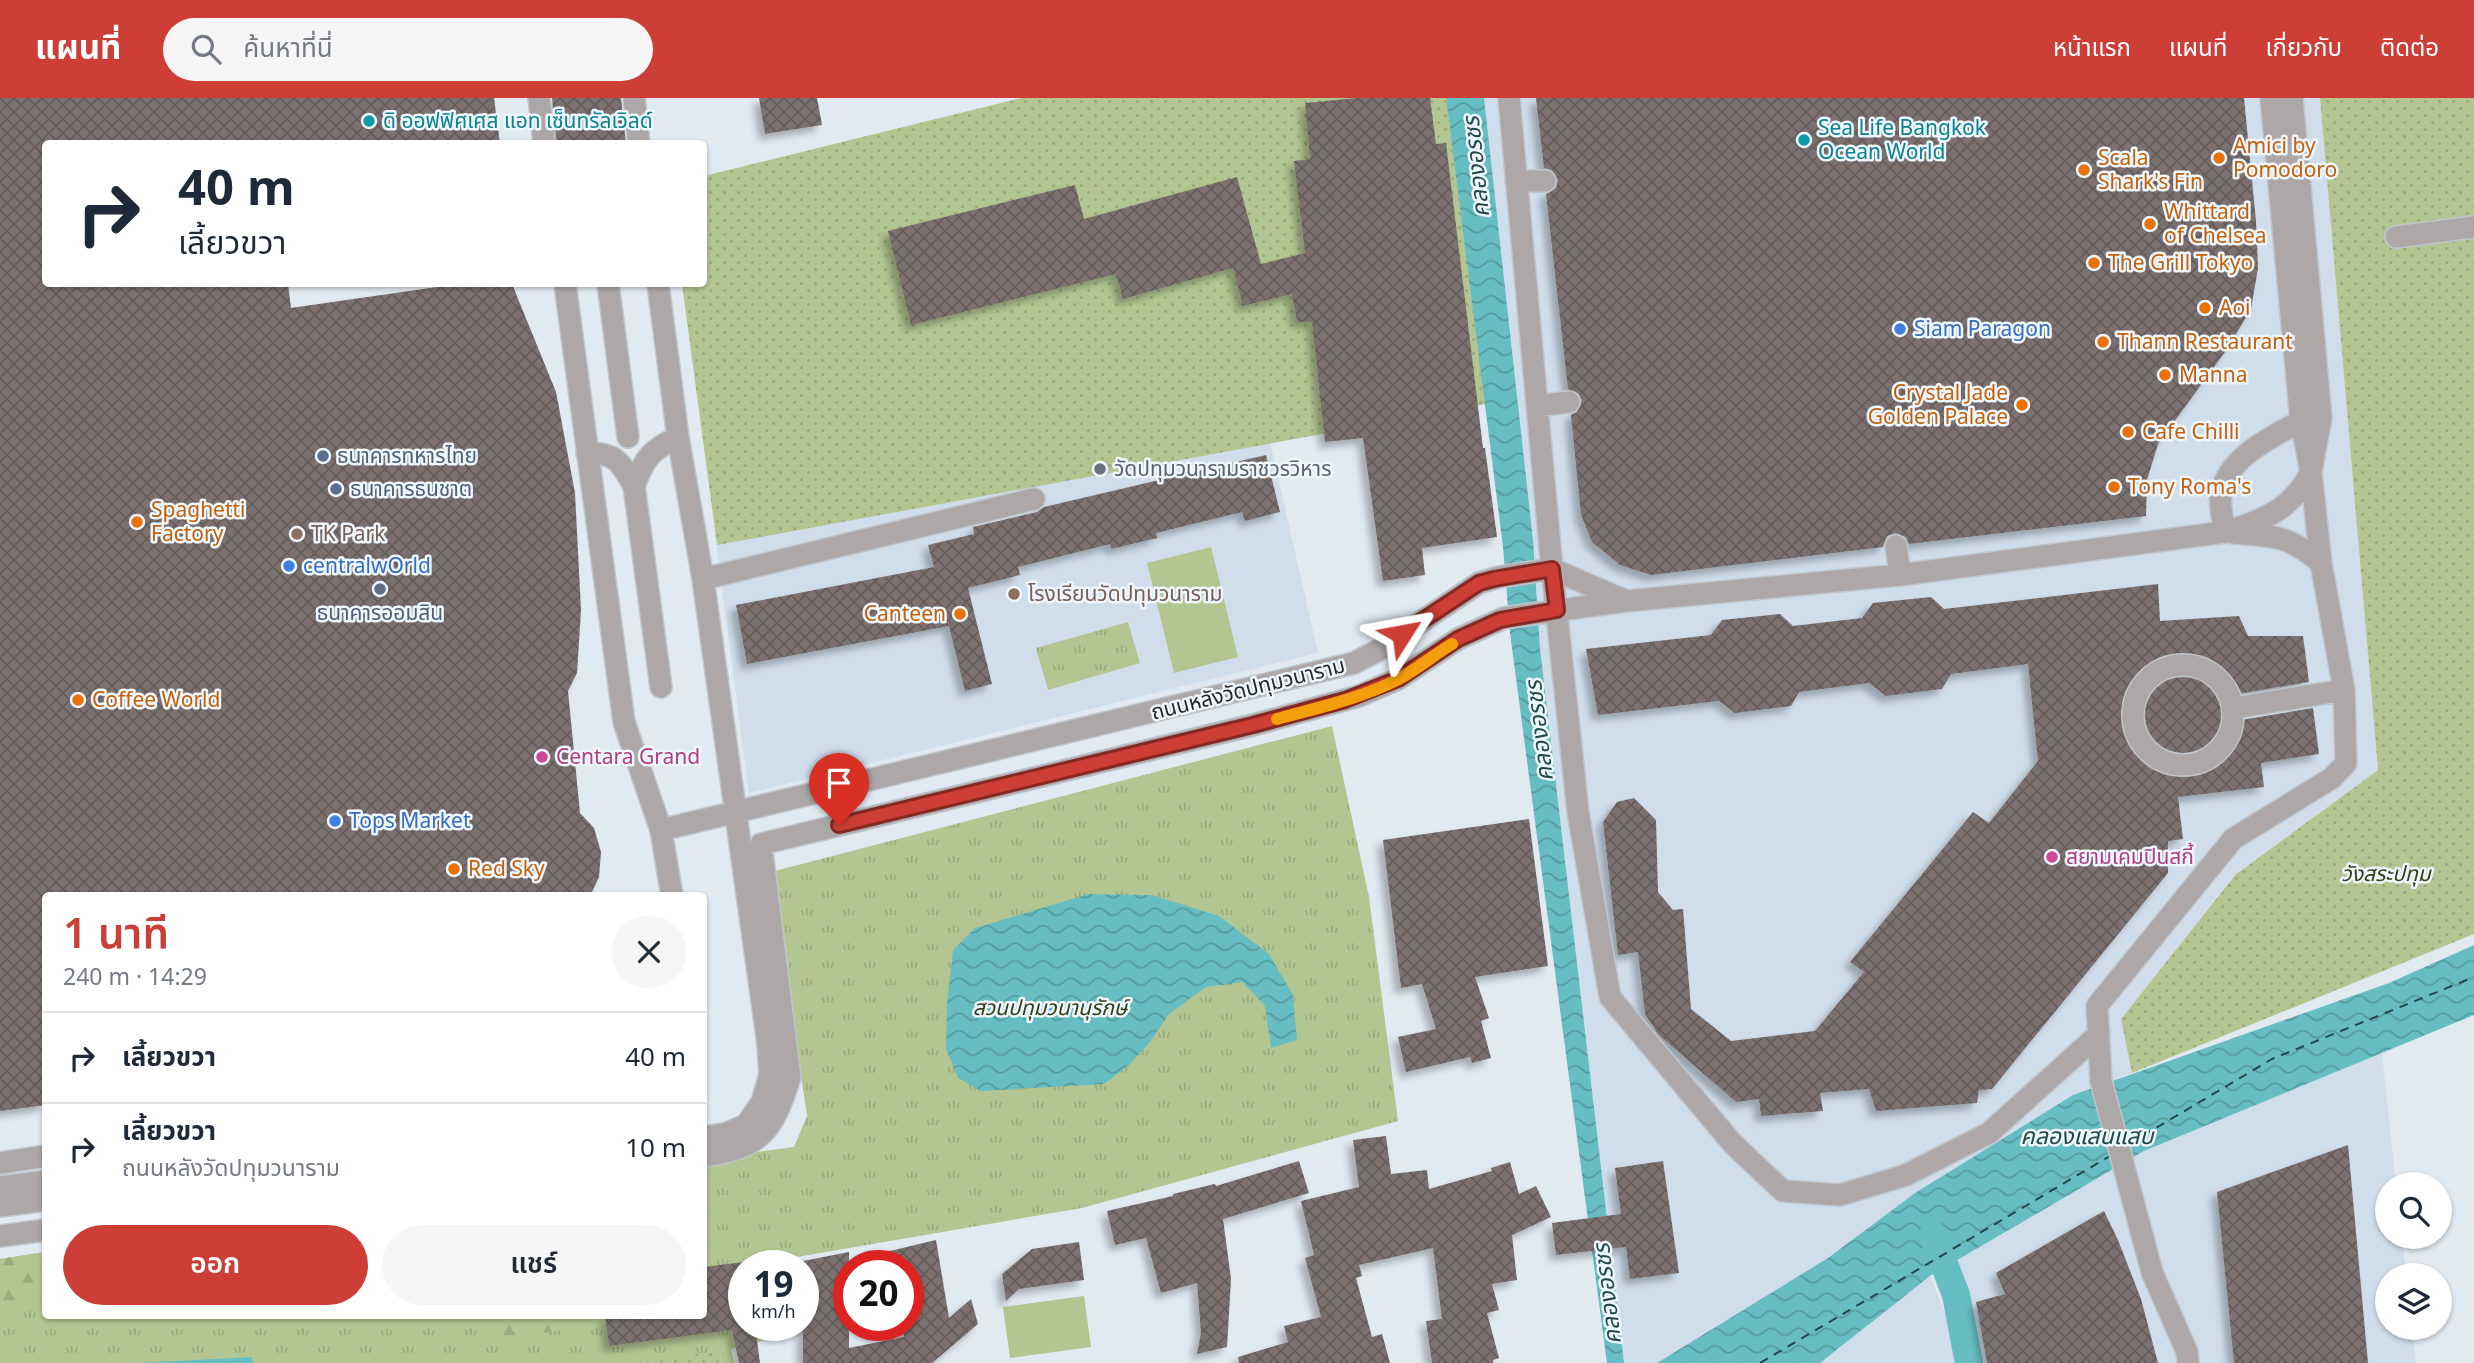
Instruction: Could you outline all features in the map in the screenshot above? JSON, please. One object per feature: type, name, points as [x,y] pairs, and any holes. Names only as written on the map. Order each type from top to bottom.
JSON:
[{"type":"lane","points":[[539,98],[544,140]]},
{"type":"lane","points":[[634,98],[639,140]]},
{"type":"lane","points":[[1509,98],[1537,406],[1544,570],[1578,812],[1610,997],[1733,1144],[1783,1191],[1840,1195],[1906,1175],[1989,1133],[2099,1034]]},
{"type":"lane","points":[[2188,1363],[2187,1352],[2152,1272],[2101,1081],[2097,1006],[2233,839],[2332,778],[2346,763],[2344,690],[2321,563],[2311,472],[2301,421],[2271,98]]},
{"type":"lane","points":[[2225,533],[2261,520],[2296,496],[2311,472],[2322,418],[2292,98]]},
{"type":"lane","points":[[1516,181],[1545,181]]},
{"type":"lane","points":[[2396,237],[2474,227]]},
{"type":"lane","points":[[565,287],[624,722],[661,830],[671,892]]},
{"type":"lane","points":[[608,287],[628,437]]},
{"type":"lane","points":[[658,287],[678,437],[704,579],[771,1075],[762,1102],[746,1125],[724,1134],[707,1137]]},
{"type":"lane","points":[[1537,406],[1569,402]]},
{"type":"lane","points":[[2225,533],[2221,493],[2229,476],[2247,454],[2301,421]]},
{"type":"lane","points":[[634,486],[642,465],[658,447],[678,437]]},
{"type":"lane","points":[[587,453],[605,453],[622,464],[634,486],[661,687]]},
{"type":"lane","points":[[704,579],[1034,499]]},
{"type":"lane","points":[[2225,533],[2280,537],[2299,545],[2321,563]]},
{"type":"lane","name":"ถนนหลังวัดปทุมวนาราม","points":[[707,1156],[730,1152],[758,1140],[780,1110],[790,1077],[761,844],[1240,728],[1359,696],[1398,679],[1458,639],[1504,618],[1626,601],[1899,575],[2225,533]]},
{"type":"lane","points":[[1896,546],[1899,575]]},
{"type":"lane","points":[[1544,570],[1626,601]]},
{"type":"lane","name":"ถนนหลังวัดปทุมวนาราม","points":[[661,830],[1354,663],[1379,650],[1479,583],[1544,570]]},
{"type":"lane","points":[[2174,665],[2191,665],[2213,674],[2229,693],[2234,708],[2227,741],[2215,754],[2201,762],[2184,765],[2160,759],[2141,743],[2134,727],[2133,711],[2137,695],[2146,681],[2158,671],[2174,665]]},
{"type":"lane","points":[[2234,708],[2344,690]]},
{"type":"lane","points":[[0,1163],[42,1157]]},
{"type":"lane","points":[[0,1187],[42,1182]]},
{"type":"lane","points":[[0,1206],[42,1201]]},
{"type":"lane","points":[[0,1236],[42,1231]]},
{"type":"shaded area","points":[[1484,98],[2320,98],[2378,770],[2234,875],[2121,1019],[2132,1073],[2073,1095],[1915,1193],[1828,1258],[1657,1363],[1624,1363],[1540,648],[1533,540]]},
{"type":"shaded area","name":"โรงเรียนวัดปทุมวนาราม","points":[[1265,420],[1318,653],[749,793],[715,534]]},
{"type":"shaded area","points":[[2382,1053],[2395,1172],[2375,1172],[2375,1249],[2403,1249],[2405,1263],[2375,1263],[2375,1340],[2413,1340],[2416,1363],[1976,1363],[1966,1300],[1956,1261],[2144,1151]]},
{"type":"shaded area","points":[[1930,1276],[1957,1343],[1959,1363],[1820,1363]]},
{"type":"green space","points":[[1021,98],[1446,98],[1486,404],[717,545],[682,287],[707,287],[707,175]]},
{"type":"green space","name":"วังสระปทุม","points":[[2320,98],[2474,98],[2474,934],[2132,1073],[2121,1019],[2235,875],[2378,770]]},
{"type":"green space","points":[[1211,547],[1238,657],[1174,673],[1147,563]]},
{"type":"green space","points":[[1128,622],[1140,663],[1048,690],[1036,648]]},
{"type":"green space","name":"สวนปทุมวนานุรักษ์","points":[[1332,726],[1369,897],[1398,1121],[1082,1208],[819,1253],[819,1250],[728,1250],[728,1341],[761,1341],[731,1349],[734,1363],[0,1363],[0,1259],[42,1252],[42,1319],[707,1319],[707,1159],[794,1147],[807,1116],[771,872]]},
{"type":"green space","points":[[42,1252],[42,1304],[0,1314],[0,1259]]},
{"type":"green space","points":[[1084,1296],[1091,1347],[1010,1358],[1003,1307]]},
{"type":"green space","points":[[487,1319],[582,1319],[583,1326],[505,1340],[503,1328],[489,1330]]},
{"type":"green space","points":[[723,1350],[726,1363],[638,1363]]},
{"type":"water","name":"คลองอรชร","points":[[1446,98],[1484,98],[1533,540],[1540,648],[1624,1363],[1607,1363],[1510,633],[1503,547]]},
{"type":"water","points":[[1089,894],[1152,895],[1219,916],[1269,954],[1293,995],[1297,1040],[1271,1048],[1265,1006],[1243,982],[1206,987],[1169,1014],[1150,1042],[1129,1065],[1104,1084],[981,1091],[958,1078],[946,1049],[947,1003],[953,950],[975,928]]},
{"type":"water","name":"คลองแสนแสบ","points":[[2474,945],[2474,1015],[2144,1151],[1930,1276],[1820,1363],[1657,1363],[1828,1258],[1915,1193],[2073,1095],[2389,983]]},
{"type":"water","points":[[252,1357],[253,1363],[138,1363]]},
{"type":"building","name":"centralwOrld","points":[[0,98],[494,98],[499,140],[42,140],[42,287],[288,287],[291,308],[437,287],[513,287],[556,392],[575,493],[581,610],[577,673],[568,691],[580,813],[594,828],[601,852],[599,877],[592,892],[42,892],[42,1106],[0,1111]]},
{"type":"building","points":[[552,98],[621,98],[626,140],[557,140]]},
{"type":"building","points":[[759,98],[817,98],[822,125],[765,134]]},
{"type":"building","points":[[1357,98],[1430,98],[1436,144],[1446,143],[1483,448],[1497,537],[1422,548],[1425,575],[1383,581],[1363,438],[1325,442],[1312,322],[1297,322],[1292,294],[1243,306],[1233,268],[1123,299],[1116,274],[911,325],[888,231],[1075,185],[1084,219],[1237,177],[1261,264],[1305,253],[1294,161],[1310,159],[1305,103]]},
{"type":"building","name":"Siam Paragon","points":[[1536,98],[2244,98],[2258,268],[2251,309],[2227,349],[2158,444],[2147,480],[2146,516],[1909,544],[1906,537],[1895,533],[1887,536],[1883,547],[1651,575],[1620,565],[1592,542],[1581,515],[1571,415],[1577,412],[1582,401],[1579,394],[1568,389],[1546,194],[1556,188],[1558,180],[1552,170],[1544,168]]},
{"type":"building","points":[[1266,455],[1280,512],[1245,521],[1242,512],[1156,533],[1157,538],[1111,549],[1110,544],[1018,567],[1020,575],[968,588],[992,684],[965,691],[949,626],[747,664],[736,605],[934,567],[928,545],[974,534],[973,527],[1037,512],[1044,507]]},
{"type":"building","name":"สยามเคมปินสกี้","points":[[2158,584],[2160,621],[2239,616],[2248,636],[2303,636],[2309,682],[2231,695],[2225,698],[2221,709],[2224,717],[2235,721],[2313,708],[2319,754],[2261,763],[2264,787],[2178,797],[2183,839],[2168,841],[2168,873],[1992,1089],[1979,1090],[1977,1103],[1876,1111],[1869,1089],[1820,1093],[1823,1111],[1761,1116],[1759,1099],[1736,1102],[1659,1035],[1645,1014],[1638,952],[1618,955],[1603,822],[1617,802],[1634,798],[1656,820],[1658,892],[1673,910],[1683,909],[1691,1009],[1731,1041],[1815,1031],[1864,972],[1850,962],[1973,812],[1989,823],[2038,761],[2028,664],[1951,674],[1942,689],[1886,696],[1869,683],[1799,692],[1791,706],[1735,713],[1719,701],[1598,715],[1586,649],[1711,635],[1722,620],[1780,614],[1793,626],[1862,618],[1873,603],[1931,597],[1944,609]]},
{"type":"building","points":[[1529,819],[1548,966],[1475,977],[1489,1018],[1481,1021],[1491,1058],[1472,1063],[1470,1057],[1406,1072],[1398,1037],[1436,1029],[1422,984],[1401,988],[1383,840]]},
{"type":"building","points":[[1386,1136],[1391,1174],[1427,1170],[1429,1189],[1492,1171],[1491,1168],[1510,1162],[1519,1194],[1536,1186],[1551,1217],[1512,1235],[1517,1280],[1492,1284],[1499,1310],[1487,1313],[1499,1358],[1493,1360],[1493,1363],[1432,1363],[1426,1321],[1442,1319],[1433,1248],[1359,1265],[1362,1276],[1356,1278],[1372,1337],[1382,1334],[1390,1363],[1239,1363],[1238,1357],[1288,1342],[1284,1326],[1321,1317],[1305,1258],[1314,1255],[1301,1201],[1359,1187],[1353,1140]]},
{"type":"building","points":[[2348,1145],[2368,1363],[2234,1363],[2217,1192]]},
{"type":"building","points":[[1299,1161],[1309,1193],[1223,1219],[1231,1279],[1227,1347],[1197,1354],[1201,1333],[1197,1283],[1161,1293],[1146,1238],[1115,1245],[1107,1211],[1215,1184],[1216,1186]]},
{"type":"building","points":[[1663,1161],[1679,1273],[1630,1279],[1626,1247],[1556,1255],[1552,1223],[1621,1214],[1615,1168]]},
{"type":"building","points":[[2104,1211],[2141,1299],[2158,1363],[1987,1363],[1976,1302],[2005,1294],[1996,1273]]},
{"type":"building","points":[[936,1240],[949,1318],[971,1299],[978,1324],[932,1363],[803,1363],[803,1341],[819,1341],[819,1258],[833,1255],[833,1341],[849,1341],[849,1348],[884,1341],[924,1341],[924,1250],[894,1250]]},
{"type":"building","points":[[1079,1242],[1084,1280],[1019,1289],[1006,1301],[1002,1274],[1032,1249]]},
{"type":"building","points":[[728,1264],[728,1331],[609,1346],[605,1319],[707,1319],[707,1267]]},
{"type":"building","points":[[734,1341],[757,1341],[760,1363],[739,1363]]},
{"type":"waterway","points":[[1933,1235],[1956,1295],[1969,1363]]},
{"type":"ferry route","points":[[2129,1144],[2272,1059],[2474,977]]},
{"type":"ferry route","points":[[1760,1363],[2110,1156]]},
{"type":"slow traffic","points":[[1277,719],[1379,688],[1398,679],[1452,644]]},
{"type":"place","name":"ดิ ออฟฟิศเศส แอท เซ็นทรัลเวิลด์","points":[[369,121]]},
{"type":"place","name":"Sea Life Bangkok Ocean World","points":[[1804,140]]},
{"type":"place","name":"Amici by Pomodoro","points":[[2219,158]]},
{"type":"place","name":"Scala Shark's Fin","points":[[2084,170]]},
{"type":"place","name":"Whittard of Chelsea","points":[[2150,224]]},
{"type":"place","name":"The Grill Tokyo","points":[[2094,263]]},
{"type":"place","name":"Aoi","points":[[2205,308]]},
{"type":"place","name":"Siam Paragon","points":[[1900,329]]},
{"type":"place","name":"Thann Restaurant","points":[[2103,342]]},
{"type":"place","name":"Manna","points":[[2165,375]]},
{"type":"place","name":"Crystal Jade Golden Palace","points":[[2022,405]]},
{"type":"place","name":"Cafe Chilli","points":[[2128,432]]},
{"type":"place","name":"ธนาคารทหารไทย","points":[[323,456]]},
{"type":"place","name":"วัดปทุมวนารามราชวรวิหาร","points":[[1100,469]]},
{"type":"place","name":"Tony Roma's","points":[[2114,487]]},
{"type":"place","name":"ธนาคารธนชาต","points":[[336,489]]},
{"type":"place","name":"Spaghetti Factory","points":[[137,522]]},
{"type":"place","name":"TK Park","points":[[297,534]]},
{"type":"place","name":"centralwOrld","points":[[289,566]]},
{"type":"place","name":"ธนาคารออมสิน","points":[[380,589]]},
{"type":"place","name":"โรงเรียนวัดปทุมวนาราม","points":[[1014,594]]},
{"type":"place","name":"Canteen","points":[[960,614]]},
{"type":"place","name":"Coffee World","points":[[78,700]]},
{"type":"place","name":"Centara Grand","points":[[542,757]]},
{"type":"place","name":"Tops Market","points":[[335,821]]},
{"type":"place","name":"สยามเคมปินสกี้","points":[[2052,857]]},
{"type":"place","name":"Red Sky","points":[[454,869]]},
{"type":"route","points":[[839,825],[1253,725],[1359,696],[1398,679],[1458,639],[1500,620],[1557,610],[1552,569],[1479,583],[1402,634]]}]
